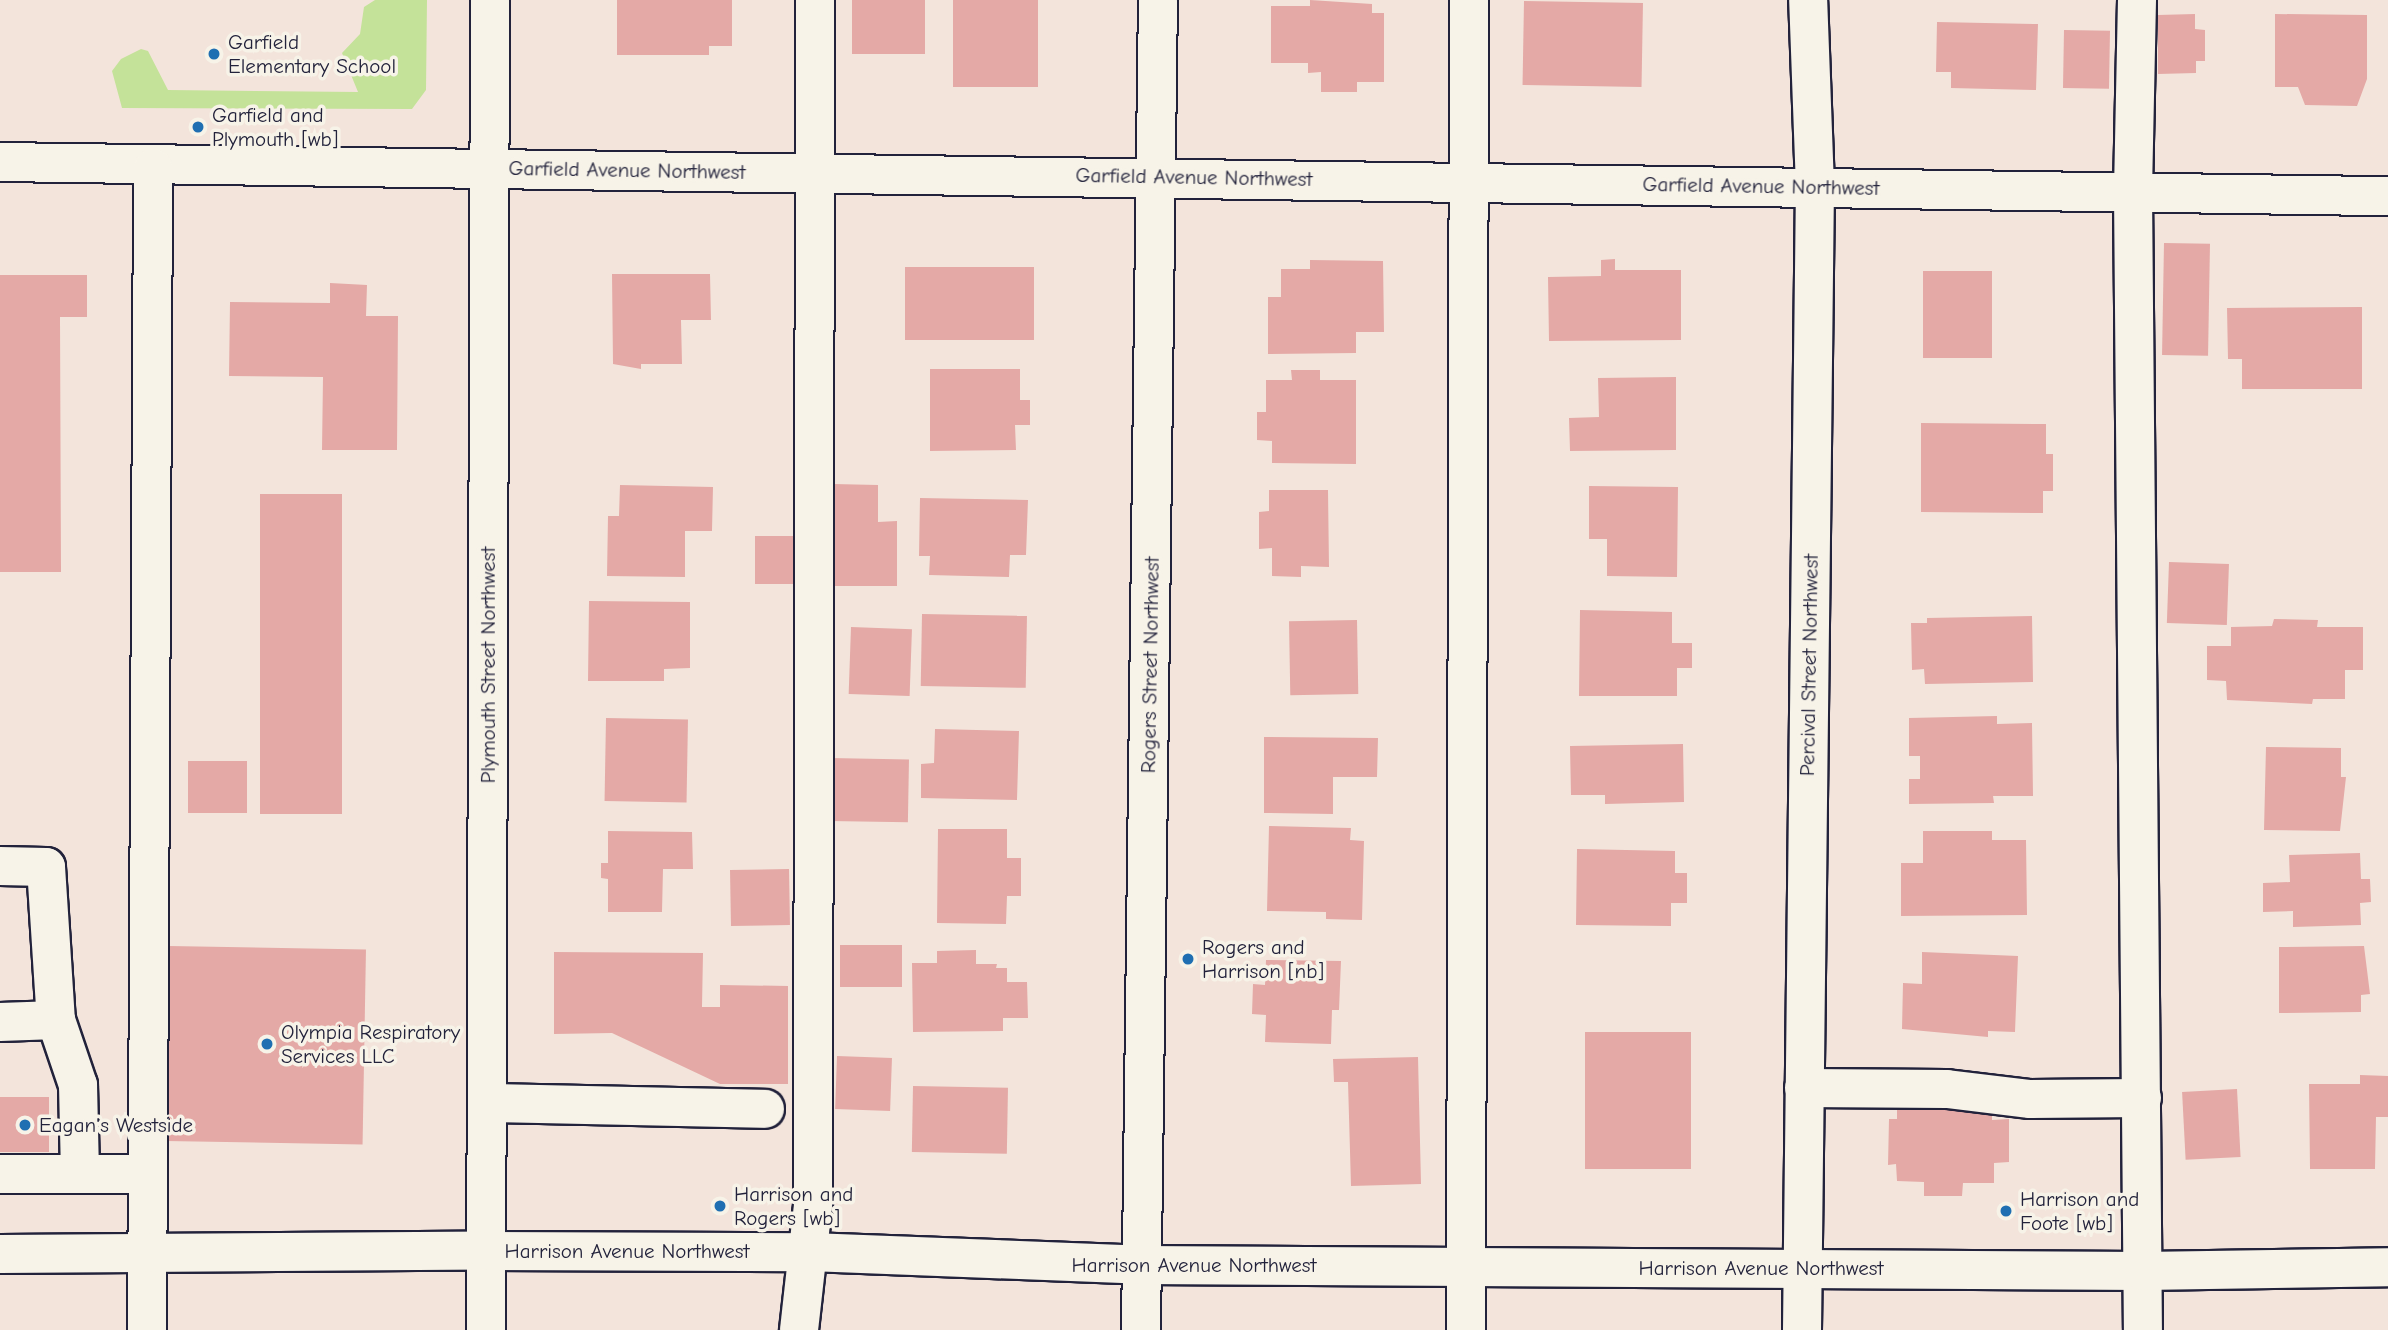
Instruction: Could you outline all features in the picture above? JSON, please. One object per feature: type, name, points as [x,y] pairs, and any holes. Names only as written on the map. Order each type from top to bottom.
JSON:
[{"type":"street","name":"Plymouth Street Northwest","points":[[486,1330],[490,0]]},
{"type":"street","points":[[799,1330],[810,1252],[815,0]]},
{"type":"street","name":"Rogers Street Northwest","points":[[1141,1330],[1158,0]]},
{"type":"street","points":[[1466,1330],[1469,0]]},
{"type":"street","name":"Percival Street Northwest","points":[[1802,1330],[1815,187],[1808,0]]},
{"type":"street","points":[[2137,0],[2133,192],[2143,1330]]},
{"type":"street","name":"Garfield Avenue Northwest","points":[[0,162],[153,168],[488,168],[1157,176],[2388,195]]},
{"type":"street","points":[[147,1330],[153,168]]},
{"type":"street","points":[[0,866],[46,867],[56,1020],[78,1085],[80,1174]]},
{"type":"street","points":[[0,1022],[56,1020]]},
{"type":"street","points":[[1804,1088],[1947,1088],[2030,1099],[2142,1098]]},
{"type":"street","points":[[488,1103],[765,1109]]},
{"type":"street","points":[[0,1174],[148,1174]]},
{"type":"street","name":"Harrison Avenue Northwest","points":[[0,1254],[148,1256],[487,1251],[810,1252],[1142,1265],[2143,1270],[2388,1267]]},
{"type":"green space","points":[[375,0],[427,0],[426,90],[412,109],[122,108],[112,71],[121,59],[141,49],[148,51],[168,90],[358,92],[342,53],[360,34],[364,7]]},
{"type":"building","points":[[617,0],[732,0],[732,46],[709,46],[709,55],[617,55]]},
{"type":"building","points":[[852,0],[925,0],[925,54],[852,54]]},
{"type":"building","points":[[953,0],[1038,0],[1038,87],[953,87]]},
{"type":"building","points":[[1310,0],[1372,4],[1372,13],[1384,13],[1384,82],[1357,82],[1357,92],[1321,92],[1321,72],[1308,73],[1308,63],[1271,63],[1271,6],[1310,6]]},
{"type":"building","points":[[1524,1],[1643,3],[1642,87],[1523,85]]},
{"type":"building","points":[[2195,14],[2195,29],[2205,30],[2205,61],[2196,61],[2196,73],[2158,74],[2158,15]]},
{"type":"building","points":[[2275,14],[2367,15],[2367,79],[2357,106],[2305,105],[2298,87],[2275,87]]},
{"type":"building","points":[[1937,22],[2038,24],[2036,90],[1951,88],[1951,72],[1936,72]]},
{"type":"building","points":[[2064,30],[2110,31],[2109,89],[2063,88]]},
{"type":"building","points":[[2164,243],[2210,244],[2208,356],[2162,355]]},
{"type":"building","points":[[1615,259],[1615,270],[1681,270],[1681,340],[1549,341],[1548,277],[1601,276],[1601,260]]},
{"type":"building","points":[[1310,260],[1383,261],[1384,332],[1356,332],[1356,353],[1268,354],[1268,297],[1281,297],[1281,269],[1310,269]]},
{"type":"building","points":[[905,267],[1034,267],[1034,340],[905,340]]},
{"type":"building","points":[[1923,271],[1992,271],[1992,358],[1923,358]]},
{"type":"building","points":[[612,274],[710,274],[711,320],[681,320],[682,364],[641,364],[641,369],[613,364]]},
{"type":"building","points":[[0,275],[87,275],[87,317],[60,317],[61,572],[0,572]]},
{"type":"building","points":[[330,283],[367,285],[366,316],[398,316],[397,450],[322,450],[323,377],[229,376],[230,302],[330,303]]},
{"type":"building","points":[[2362,307],[2362,389],[2242,389],[2242,359],[2228,359],[2227,308]]},
{"type":"building","points":[[930,369],[1020,369],[1020,400],[1030,400],[1030,425],[1015,425],[1016,450],[930,451]]},
{"type":"building","points":[[1291,370],[1320,370],[1320,380],[1356,380],[1356,464],[1272,463],[1272,441],[1257,440],[1257,412],[1266,412],[1266,380],[1292,380]]},
{"type":"building","points":[[1676,377],[1676,450],[1570,451],[1569,418],[1599,417],[1598,378]]},
{"type":"building","points":[[1921,423],[2046,424],[2046,454],[2053,454],[2053,491],[2043,491],[2043,513],[1921,512]]},
{"type":"building","points":[[833,484],[878,485],[878,522],[897,521],[897,586],[832,586]]},
{"type":"building","points":[[620,485],[713,487],[712,531],[685,531],[685,577],[607,576],[608,516],[619,516]]},
{"type":"building","points":[[1589,486],[1678,487],[1677,577],[1607,576],[1607,539],[1589,539]]},
{"type":"building","points":[[1269,490],[1328,490],[1329,567],[1301,566],[1301,577],[1272,576],[1272,548],[1259,549],[1259,512],[1269,511]]},
{"type":"building","points":[[260,494],[342,494],[342,814],[260,814]]},
{"type":"building","points":[[920,498],[1028,500],[1026,555],[1010,555],[1009,577],[929,575],[930,556],[919,556]]},
{"type":"building","points":[[755,536],[804,536],[804,584],[755,584]]},
{"type":"building","points":[[2169,562],[2229,564],[2227,625],[2167,623]]},
{"type":"building","points":[[589,601],[690,602],[690,668],[664,669],[664,681],[588,681]]},
{"type":"building","points":[[1580,610],[1672,612],[1672,643],[1692,643],[1692,668],[1677,668],[1677,696],[1579,696]]},
{"type":"building","points":[[922,614],[1027,616],[1026,688],[921,686]]},
{"type":"building","points":[[2032,616],[2033,682],[1925,684],[1924,669],[1912,670],[1911,623],[1927,623],[1927,618]]},
{"type":"building","points":[[2274,619],[2318,620],[2317,627],[2363,627],[2363,670],[2345,670],[2345,699],[2313,699],[2312,704],[2227,700],[2226,681],[2207,680],[2207,646],[2231,646],[2231,627],[2272,626]]},
{"type":"building","points":[[1357,620],[1358,694],[1290,695],[1289,621]]},
{"type":"building","points":[[851,627],[912,629],[910,696],[849,694]]},
{"type":"building","points":[[1997,716],[1997,724],[2032,723],[2033,796],[1993,796],[1994,803],[1909,804],[1909,779],[1920,779],[1920,756],[1909,756],[1909,718]]},
{"type":"building","points":[[606,718],[688,719],[687,802],[605,801]]},
{"type":"building","points":[[935,729],[1019,731],[1017,800],[921,798],[921,764],[934,763]]},
{"type":"building","points":[[1264,737],[1378,738],[1377,777],[1333,777],[1333,814],[1264,813]]},
{"type":"building","points":[[1683,744],[1684,802],[1605,804],[1605,795],[1571,795],[1570,746]]},
{"type":"building","points":[[2266,747],[2341,748],[2341,777],[2346,777],[2340,831],[2264,830]]},
{"type":"building","points":[[830,758],[909,759],[908,822],[829,821]]},
{"type":"building","points":[[188,761],[247,761],[247,813],[188,813]]},
{"type":"building","points":[[1269,826],[1351,828],[1350,840],[1364,841],[1362,920],[1326,919],[1326,912],[1267,911]]},
{"type":"building","points":[[938,829],[1007,829],[1007,858],[1021,858],[1021,896],[1007,896],[1006,924],[937,923]]},
{"type":"building","points":[[608,831],[692,832],[693,869],[663,869],[662,912],[608,912],[608,879],[601,878],[601,863],[608,863]]},
{"type":"building","points":[[1923,831],[1992,831],[1992,840],[2026,840],[2027,915],[1901,916],[1901,863],[1923,863]]},
{"type":"building","points":[[1577,849],[1675,851],[1675,873],[1687,873],[1687,903],[1671,903],[1671,926],[1576,925]]},
{"type":"building","points":[[2360,853],[2361,879],[2370,879],[2371,902],[2360,903],[2361,925],[2293,927],[2293,911],[2263,912],[2263,883],[2290,882],[2289,855]]},
{"type":"building","points":[[789,869],[790,925],[731,926],[730,870]]},
{"type":"building","points":[[840,945],[902,945],[902,987],[840,987]]},
{"type":"building","name":"Olympia Respiratory Services LLC","points":[[169,946],[366,949],[363,1144],[166,1141]]},
{"type":"building","points":[[2364,946],[2370,994],[2361,995],[2361,1012],[2279,1013],[2279,947]]},
{"type":"building","points":[[976,950],[976,964],[997,964],[996,968],[1007,968],[1007,982],[1027,982],[1028,1018],[1003,1018],[1003,1031],[913,1032],[912,963],[937,963],[937,951]]},
{"type":"building","points":[[554,952],[703,953],[702,1007],[720,1007],[720,985],[788,986],[788,1084],[720,1084],[612,1033],[554,1034]]},
{"type":"building","points":[[1922,952],[2018,956],[2015,1032],[1988,1031],[1988,1037],[1902,1029],[1903,983],[1922,984]]},
{"type":"building","points":[[1266,960],[1341,961],[1339,1010],[1332,1010],[1331,1044],[1265,1042],[1266,1015],[1252,1014],[1253,984],[1265,985]]},
{"type":"building","points":[[1585,1032],[1691,1032],[1691,1169],[1585,1169]]},
{"type":"building","points":[[837,1056],[892,1058],[890,1111],[835,1109]]},
{"type":"building","points":[[1418,1057],[1421,1184],[1351,1186],[1348,1082],[1334,1082],[1333,1059]]},
{"type":"building","points":[[2360,1075],[2388,1076],[2388,1117],[2376,1117],[2375,1169],[2310,1169],[2309,1084],[2360,1084]]},
{"type":"building","points":[[913,1086],[1008,1088],[1007,1154],[912,1152]]},
{"type":"building","points":[[2237,1089],[2241,1157],[2186,1160],[2182,1092]]},
{"type":"building","name":"Eagan's Westside","points":[[0,1097],[49,1097],[49,1152],[0,1152]]},
{"type":"building","points":[[1897,1102],[1992,1102],[1992,1120],[2009,1119],[2009,1162],[1994,1163],[1994,1183],[1963,1183],[1962,1196],[1924,1196],[1924,1182],[1897,1181],[1896,1164],[1888,1165],[1889,1119],[1897,1119]]},
{"type":"place","name":"Garfield Elementary School","points":[[214,54]]},
{"type":"place","name":"Garfield and Plymouth [wb]","points":[[198,127]]},
{"type":"place","name":"Rogers and Harrison [nb]","points":[[1188,959]]},
{"type":"place","name":"Olympia Respiratory Services LLC","points":[[267,1044]]},
{"type":"place","name":"Eagan's Westside","points":[[25,1125]]},
{"type":"place","name":"Harrison and Rogers [wb]","points":[[720,1206]]},
{"type":"place","name":"Harrison and Foote [wb]","points":[[2006,1211]]}]
